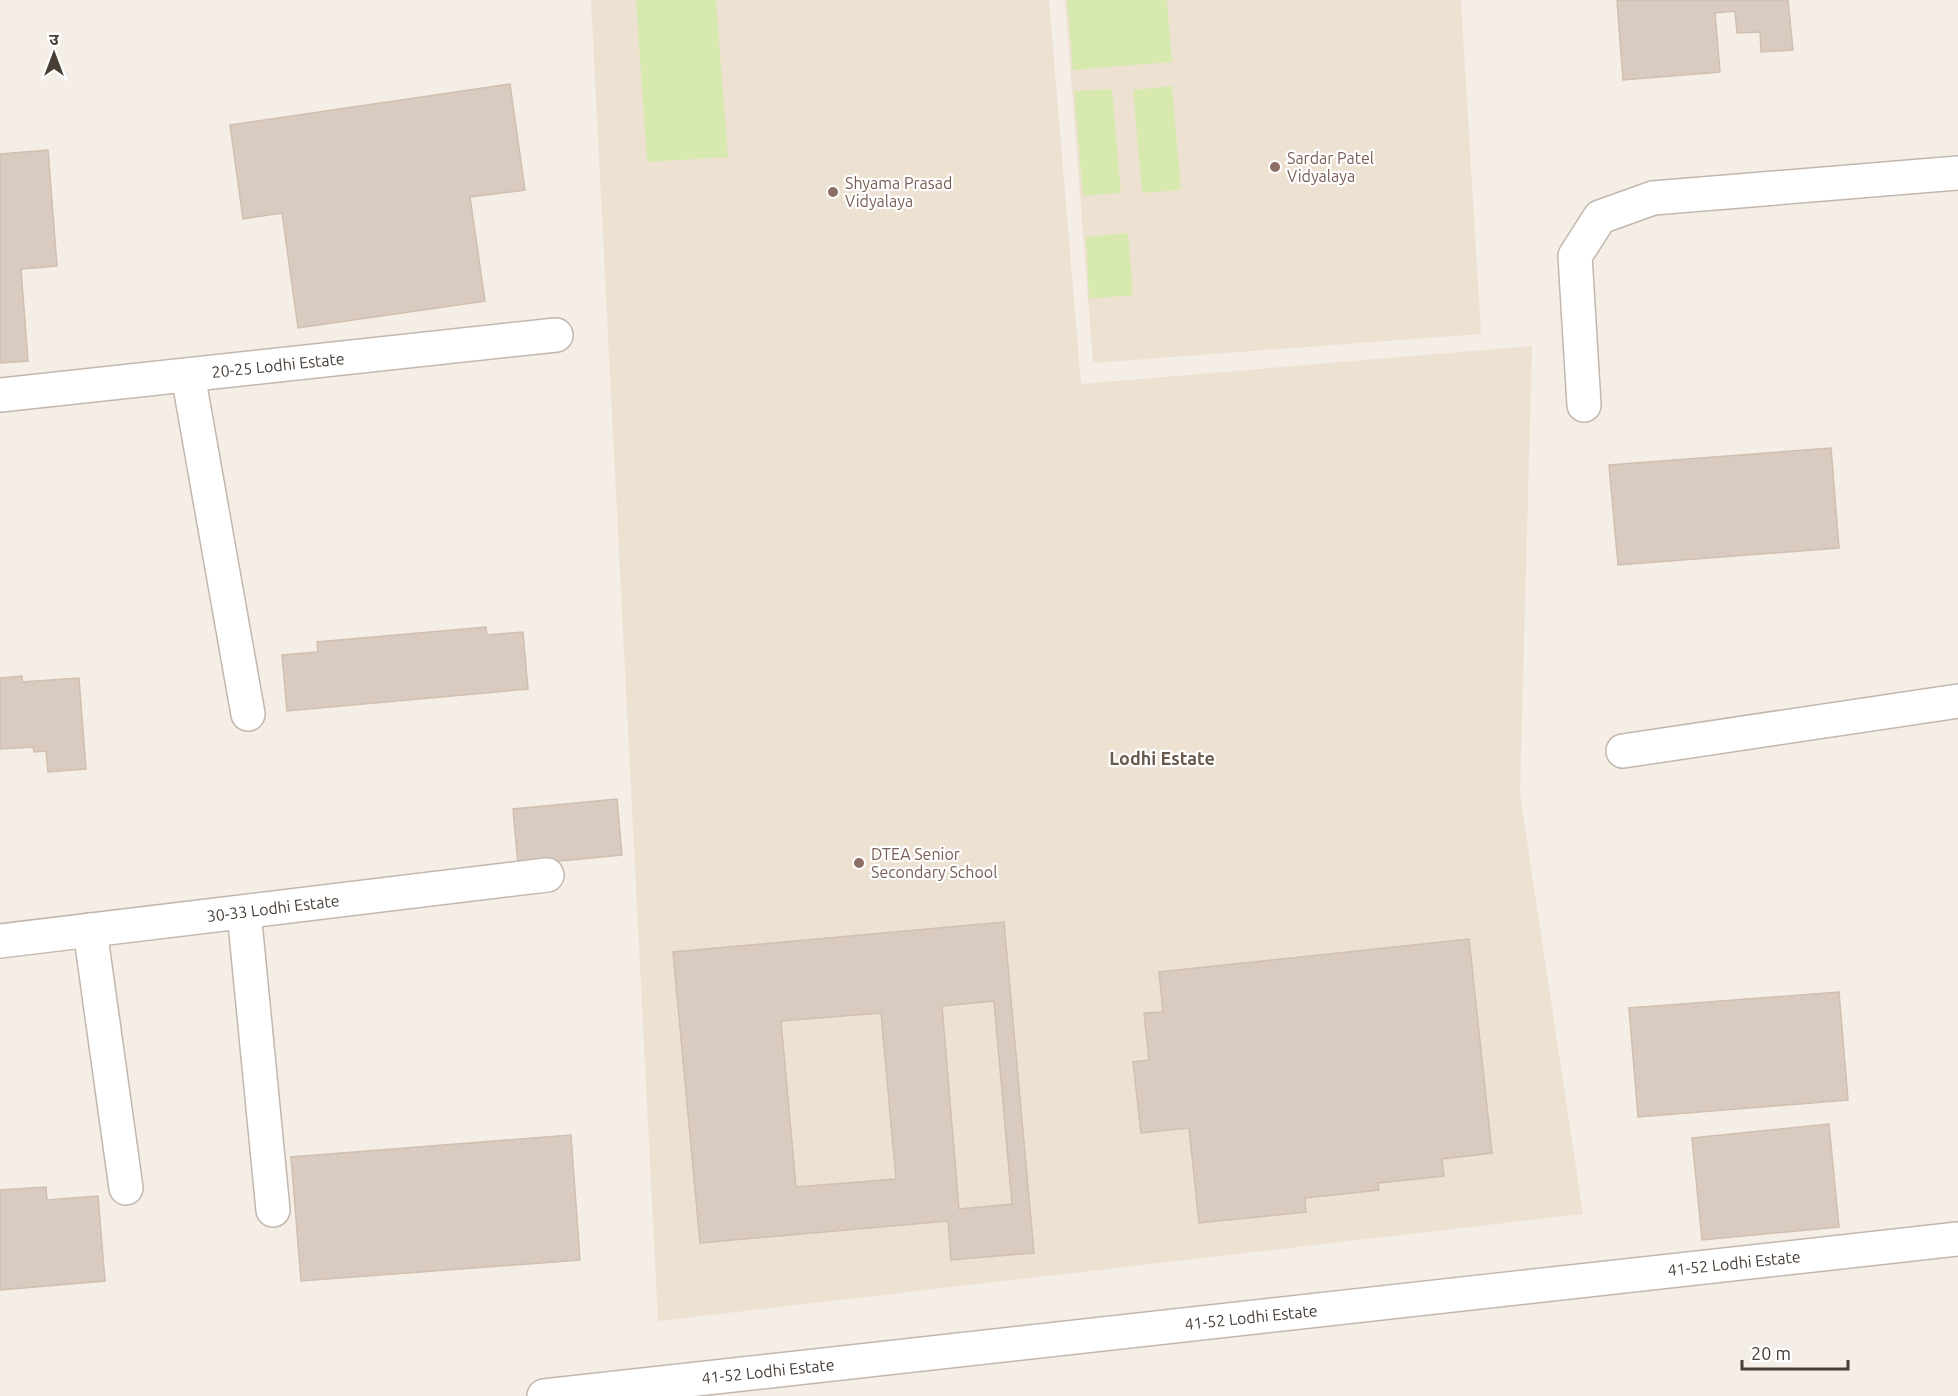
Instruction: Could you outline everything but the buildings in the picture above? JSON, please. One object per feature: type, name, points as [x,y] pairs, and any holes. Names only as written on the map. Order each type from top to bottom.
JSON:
[{"type":"street","points":[[1584,405],[1575,256],[1600,217],[1653,198],[1958,173]]},
{"type":"street","name":"20-25 Lodhi Estate","points":[[0,395],[556,335]]},
{"type":"street","points":[[188,375],[248,714]]},
{"type":"street","points":[[1623,750],[1958,701]]},
{"type":"street","name":"30-33 Lodhi Estate","points":[[0,940],[547,875]]},
{"type":"street","points":[[244,912],[273,1210]]},
{"type":"street","points":[[90,930],[126,1188]]},
{"type":"street","name":"41-52 Lodhi Estate","points":[[544,1396],[1958,1239]]},
{"type":"shaded area","points":[[591,0],[1049,0],[1081,384],[1532,346],[1520,794],[1583,1214],[658,1321]]},
{"type":"shaded area","name":"Sardar Patel Vidyalaya","points":[[1065,0],[1461,0],[1481,334],[1093,363]]},
{"type":"green space","points":[[636,0],[716,0],[728,157],[647,162]]},
{"type":"green space","points":[[1067,0],[1167,0],[1172,62],[1073,70]]},
{"type":"green space","points":[[1172,86],[1181,190],[1142,193],[1133,90]]},
{"type":"green space","points":[[1112,89],[1121,193],[1083,196],[1074,91]]},
{"type":"green space","points":[[1128,233],[1133,295],[1089,299],[1086,237]]},
{"type":"place","name":"Sardar Patel Vidyalaya","points":[[1275,167]]},
{"type":"place","name":"Shyama Prasad Vidyalaya","points":[[833,192]]},
{"type":"place","name":"DTEA Senior Secondary School","points":[[859,863]]},
{"type":"district","name":"Lodhi Estate","points":[[1162,759]]}]
